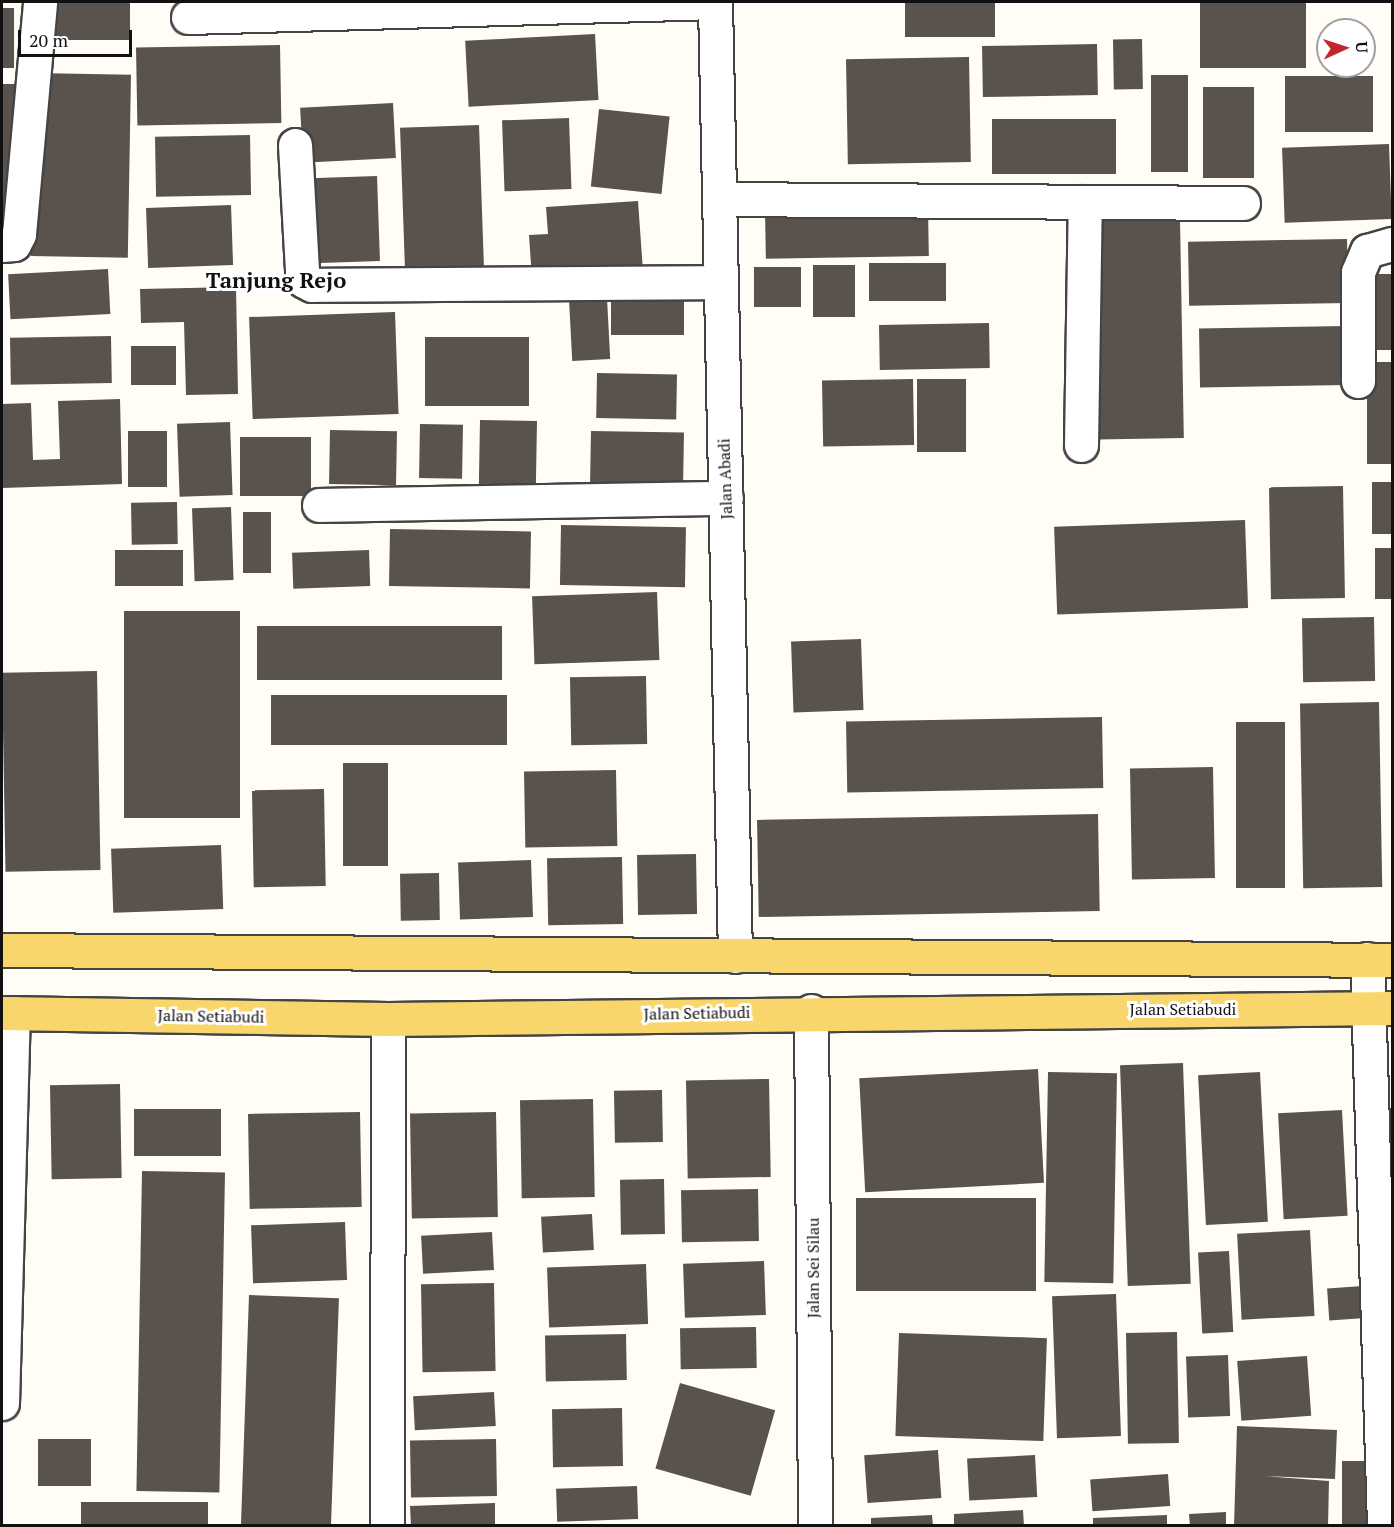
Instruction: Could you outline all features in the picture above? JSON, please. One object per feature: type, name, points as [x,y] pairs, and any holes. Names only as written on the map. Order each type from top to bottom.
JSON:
[{"type":"main road","points":[[2,950],[1380,959]]},
{"type":"main road","name":"Jalan Setiabudi","points":[[7,1013],[388,1019],[811,1011],[1380,1008]]},
{"type":"street","points":[[2,245],[14,244],[19,234],[40,2]]},
{"type":"street","points":[[188,17],[714,2]]},
{"type":"street","name":"Jalan Abadi","points":[[714,2],[735,956]]},
{"type":"street","points":[[295,145],[302,271],[304,281],[312,285],[719,282]]},
{"type":"street","points":[[720,199],[1243,203]]},
{"type":"street","points":[[1081,445],[1085,202]]},
{"type":"street","points":[[1358,381],[1358,272],[1367,251],[1392,244]]},
{"type":"street","points":[[319,505],[726,498]]},
{"type":"street","points":[[1380,959],[1384,1526]]},
{"type":"street","name":"Jalan Sei Silau","points":[[811,1011],[815,1526]]},
{"type":"street","points":[[2,1403],[7,1013]]},
{"type":"street","points":[[387,1526],[388,1019]]},
{"type":"building","points":[[48,2],[130,2],[130,40],[48,40]]},
{"type":"building","points":[[905,2],[995,2],[995,37],[905,37]]},
{"type":"building","points":[[1200,2],[1306,2],[1306,68],[1200,68]]},
{"type":"building","points":[[2,8],[14,8],[14,68],[2,68]]},
{"type":"building","points":[[595,34],[598,100],[469,107],[465,41]]},
{"type":"building","points":[[1142,39],[1143,89],[1114,89],[1113,40]]},
{"type":"building","points":[[1097,44],[1098,95],[983,97],[982,46]]},
{"type":"building","points":[[280,45],[281,123],[137,126],[136,48]]},
{"type":"building","points":[[969,57],[971,162],[848,164],[846,59]]},
{"type":"building","points":[[34,73],[131,75],[128,258],[31,256]]},
{"type":"building","points":[[1151,75],[1188,75],[1188,172],[1151,172]]},
{"type":"building","points":[[1285,76],[1373,78],[1373,132],[1285,132]]},
{"type":"building","points":[[2,84],[16,84],[13,237],[2,237]]},
{"type":"building","points":[[1203,87],[1254,87],[1254,178],[1203,178]]},
{"type":"building","points":[[393,103],[396,158],[303,163],[300,108]]},
{"type":"building","points":[[599,109],[670,116],[661,194],[591,187]]},
{"type":"building","points":[[569,118],[571,189],[505,191],[502,120]]},
{"type":"building","points":[[992,119],[1116,119],[1116,174],[992,174]]},
{"type":"building","points":[[479,125],[484,267],[405,270],[400,128]]},
{"type":"building","points":[[250,135],[251,195],[156,197],[155,137]]},
{"type":"building","points":[[1389,144],[1392,219],[1285,223],[1282,148]]},
{"type":"building","points":[[377,176],[380,261],[305,264],[302,179]]},
{"type":"building","points":[[638,201],[643,271],[532,279],[529,235],[548,234],[546,207]]},
{"type":"building","points":[[231,205],[233,265],[148,268],[146,208]]},
{"type":"building","points":[[928,208],[929,256],[766,259],[765,211]]},
{"type":"building","points":[[1180,219],[1184,438],[1098,439],[1094,221]]},
{"type":"building","points":[[1347,239],[1348,303],[1189,306],[1188,242]]},
{"type":"building","points":[[869,263],[946,263],[946,301],[869,301]]},
{"type":"building","points":[[813,265],[855,265],[855,317],[813,317]]},
{"type":"building","points":[[754,267],[801,267],[801,307],[754,307]]},
{"type":"building","points":[[108,269],[110,314],[10,319],[8,274]]},
{"type":"building","points":[[1363,274],[1392,274],[1392,350],[1363,350]]},
{"type":"building","points":[[236,287],[238,394],[186,395],[184,322],[141,323],[140,289]]},
{"type":"building","points":[[611,295],[684,295],[684,335],[611,335]]},
{"type":"building","points":[[607,298],[610,359],[572,361],[569,300]]},
{"type":"building","points":[[395,312],[399,414],[253,419],[249,317]]},
{"type":"building","points":[[989,323],[990,368],[880,370],[879,325]]},
{"type":"building","points":[[1346,326],[1347,385],[1200,388],[1199,329]]},
{"type":"building","points":[[111,336],[112,383],[11,385],[10,338]]},
{"type":"building","points":[[425,337],[529,337],[529,406],[425,406]]},
{"type":"building","points":[[131,346],[176,346],[176,385],[131,385]]},
{"type":"building","points":[[1367,362],[1392,362],[1392,464],[1367,464]]},
{"type":"building","points":[[597,373],[677,374],[676,419],[596,418]]},
{"type":"building","points":[[913,379],[914,445],[823,447],[822,381]]},
{"type":"building","points":[[917,379],[966,379],[966,452],[917,452]]},
{"type":"building","points":[[120,399],[122,484],[2,488],[2,404],[31,403],[33,460],[60,459],[58,401]]},
{"type":"building","points":[[480,420],[537,421],[536,497],[479,496]]},
{"type":"building","points":[[230,422],[233,495],[180,497],[177,424]]},
{"type":"building","points":[[420,424],[463,425],[462,479],[419,478]]},
{"type":"building","points":[[330,430],[397,431],[396,485],[329,484]]},
{"type":"building","points":[[128,431],[167,431],[167,487],[128,487]]},
{"type":"building","points":[[591,431],[684,433],[683,494],[590,492]]},
{"type":"building","points":[[240,437],[311,437],[311,496],[240,496]]},
{"type":"building","points":[[1372,482],[1392,482],[1392,534],[1372,534]]},
{"type":"building","points":[[1343,486],[1345,598],[1271,599],[1269,487]]},
{"type":"building","points":[[177,502],[178,544],[132,545],[131,503]]},
{"type":"building","points":[[231,507],[234,580],[195,581],[192,508]]},
{"type":"building","points":[[243,512],[271,512],[271,573],[243,573]]},
{"type":"building","points":[[1245,520],[1248,608],[1057,615],[1054,527]]},
{"type":"building","points":[[561,525],[686,527],[685,587],[560,585]]},
{"type":"building","points":[[390,529],[531,531],[530,588],[389,586]]},
{"type":"building","points":[[1375,548],[1392,548],[1392,599],[1375,599]]},
{"type":"building","points":[[115,550],[183,550],[183,586],[115,586]]},
{"type":"building","points":[[369,550],[370,586],[293,589],[292,553]]},
{"type":"building","points":[[657,592],[659,660],[534,664],[532,596]]},
{"type":"building","points":[[124,611],[240,611],[240,818],[124,818]]},
{"type":"building","points":[[1374,617],[1375,681],[1303,682],[1302,618]]},
{"type":"building","points":[[257,626],[502,626],[502,680],[257,680]]},
{"type":"building","points":[[861,639],[863,710],[794,712],[791,641]]},
{"type":"building","points":[[97,671],[100,870],[5,872],[2,673]]},
{"type":"building","points":[[646,676],[647,744],[571,745],[570,677]]},
{"type":"building","points":[[271,695],[507,695],[507,745],[271,745]]},
{"type":"building","points":[[1379,702],[1382,887],[1303,888],[1300,703]]},
{"type":"building","points":[[1102,717],[1103,788],[847,792],[846,721]]},
{"type":"building","points":[[1236,722],[1285,722],[1285,888],[1236,888]]},
{"type":"building","points":[[343,763],[388,763],[388,866],[343,866]]},
{"type":"building","points":[[1213,767],[1215,878],[1132,879],[1130,768]]},
{"type":"building","points":[[616,770],[617,846],[525,848],[524,772]]},
{"type":"building","points":[[324,789],[326,886],[254,887],[252,790]]},
{"type":"building","points":[[1098,814],[1100,911],[759,917],[757,820]]},
{"type":"building","points":[[221,845],[223,909],[113,913],[111,849]]},
{"type":"building","points":[[696,854],[697,914],[638,915],[637,855]]},
{"type":"building","points":[[622,857],[623,924],[548,925],[547,858]]},
{"type":"building","points":[[531,860],[533,917],[460,920],[458,863]]},
{"type":"building","points":[[439,873],[440,920],[401,921],[400,874]]},
{"type":"building","points":[[1183,1063],[1191,1284],[1128,1286],[1120,1065]]},
{"type":"building","points":[[1038,1069],[1044,1183],[865,1192],[859,1078]]},
{"type":"building","points":[[1048,1072],[1117,1073],[1113,1283],[1044,1282]]},
{"type":"building","points":[[1260,1072],[1268,1222],[1206,1225],[1198,1075]]},
{"type":"building","points":[[769,1079],[771,1177],[688,1178],[686,1080]]},
{"type":"building","points":[[120,1084],[122,1178],[52,1179],[50,1085]]},
{"type":"building","points":[[662,1090],[663,1142],[615,1143],[614,1091]]},
{"type":"building","points":[[593,1099],[595,1197],[522,1198],[520,1100]]},
{"type":"building","points":[[134,1109],[221,1109],[221,1156],[134,1156]]},
{"type":"building","points":[[1342,1110],[1348,1216],[1284,1219],[1278,1113]]},
{"type":"building","points":[[360,1112],[362,1207],[250,1209],[248,1114]]},
{"type":"building","points":[[496,1112],[498,1217],[412,1218],[410,1114]]},
{"type":"building","points":[[142,1171],[225,1172],[219,1492],[136,1491]]},
{"type":"building","points":[[664,1179],[665,1234],[621,1235],[620,1180]]},
{"type":"building","points":[[758,1189],[759,1241],[682,1242],[681,1190]]},
{"type":"building","points":[[856,1198],[1036,1198],[1036,1291],[856,1291]]},
{"type":"building","points":[[592,1214],[594,1250],[543,1253],[541,1217]]},
{"type":"building","points":[[345,1222],[347,1280],[253,1283],[251,1225]]},
{"type":"building","points":[[1310,1230],[1315,1316],[1242,1320],[1237,1234]]},
{"type":"building","points":[[492,1232],[494,1270],[423,1274],[421,1236]]},
{"type":"building","points":[[1229,1251],[1233,1332],[1202,1334],[1198,1253]]},
{"type":"building","points":[[764,1261],[766,1315],[685,1318],[683,1264]]},
{"type":"building","points":[[646,1264],[648,1324],[549,1327],[547,1267]]},
{"type":"building","points":[[494,1283],[496,1371],[423,1372],[421,1284]]},
{"type":"building","points":[[1363,1286],[1365,1318],[1329,1320],[1327,1289]]},
{"type":"building","points":[[1116,1294],[1121,1436],[1057,1438],[1052,1296]]},
{"type":"building","points":[[249,1295],[339,1298],[331,1526],[241,1526]]},
{"type":"building","points":[[756,1327],[757,1368],[681,1369],[680,1328]]},
{"type":"building","points":[[1177,1332],[1179,1443],[1128,1444],[1126,1333]]},
{"type":"building","points":[[899,1333],[1047,1338],[1043,1441],[895,1436]]},
{"type":"building","points":[[626,1334],[627,1380],[546,1381],[545,1335]]},
{"type":"building","points":[[1228,1355],[1230,1416],[1188,1417],[1186,1356]]},
{"type":"building","points":[[1307,1356],[1311,1416],[1241,1421],[1237,1361]]},
{"type":"building","points":[[680,1383],[775,1410],[751,1496],[655,1469]]},
{"type":"building","points":[[494,1392],[496,1426],[415,1430],[413,1396]]},
{"type":"building","points":[[622,1408],[623,1466],[553,1467],[552,1409]]},
{"type":"building","points":[[1237,1426],[1337,1430],[1335,1479],[1264,1476],[1329,1481],[1328,1526],[1234,1526]]},
{"type":"building","points":[[38,1439],[91,1439],[91,1486],[38,1486]]},
{"type":"building","points":[[496,1439],[497,1496],[411,1497],[410,1441]]},
{"type":"building","points":[[938,1450],[941,1498],[868,1503],[864,1455]]},
{"type":"building","points":[[1035,1455],[1037,1497],[969,1501],[967,1459]]},
{"type":"building","points":[[1342,1461],[1374,1461],[1374,1526],[1342,1526]]},
{"type":"building","points":[[1168,1474],[1170,1506],[1092,1511],[1090,1479]]},
{"type":"building","points":[[637,1486],[638,1519],[557,1522],[556,1489]]},
{"type":"building","points":[[81,1502],[208,1502],[208,1526],[81,1526]]},
{"type":"building","points":[[495,1503],[495,1526],[411,1526],[410,1506]]},
{"type":"building","points":[[1023,1510],[1024,1526],[954,1526],[954,1514]]},
{"type":"building","points":[[1226,1512],[1226,1526],[1190,1526],[1189,1514]]},
{"type":"building","points":[[932,1515],[933,1526],[871,1526],[871,1518]]},
{"type":"building","points":[[1167,1515],[1167,1526],[1093,1526],[1093,1518]]},
{"type":"district","name":"Tanjung Rejo","points":[[276,280]]}]
